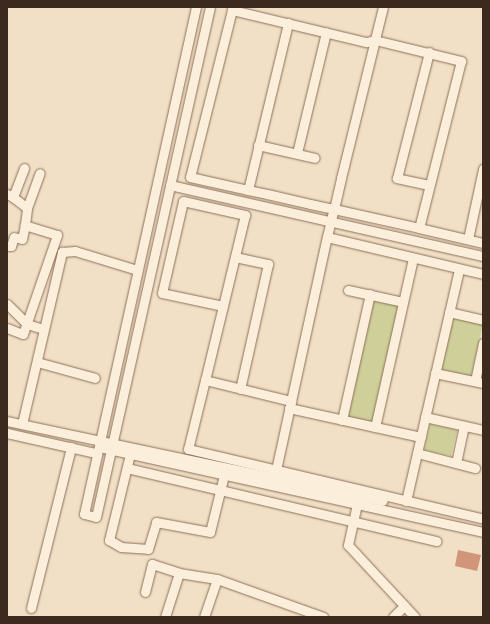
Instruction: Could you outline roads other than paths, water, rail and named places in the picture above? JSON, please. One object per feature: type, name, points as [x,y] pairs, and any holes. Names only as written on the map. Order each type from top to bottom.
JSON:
[{"type":"street","points":[[196,7],[96,445],[84,514],[96,517],[110,446],[210,7]]},
{"type":"street","points":[[276,470],[330,223],[384,7]]},
{"type":"street","points":[[419,228],[461,61],[375,40],[366,42],[232,10],[190,177],[483,243]]},
{"type":"street","points":[[248,190],[288,24]]},
{"type":"street","points":[[297,153],[326,32]]},
{"type":"street","points":[[429,52],[397,178],[429,185]]},
{"type":"street","points":[[258,145],[315,158]]},
{"type":"street","points":[[24,168],[10,195],[27,208]]},
{"type":"street","points":[[468,239],[480,196],[483,169]]},
{"type":"street","points":[[7,246],[11,246],[14,237],[22,239],[27,208],[40,173]]},
{"type":"street","points":[[170,185],[330,223],[483,256]]},
{"type":"street","points":[[223,306],[162,293],[183,201],[245,215],[235,257],[188,449],[483,519]]},
{"type":"street","points":[[7,328],[23,334],[57,235],[25,225]]},
{"type":"street","points":[[327,237],[483,274]]},
{"type":"street","points":[[54,245],[62,252],[75,251],[137,270]]},
{"type":"street","points":[[22,424],[62,252]]},
{"type":"street","points":[[235,257],[268,264],[240,389]]},
{"type":"street","points":[[375,427],[413,258]]},
{"type":"street","points":[[406,501],[459,269]]},
{"type":"street","points":[[348,290],[403,302]]},
{"type":"street","points":[[342,420],[370,294]]},
{"type":"street","points":[[7,304],[27,324],[43,330]]},
{"type":"street","points":[[449,312],[483,320]]},
{"type":"street","points":[[435,373],[479,382],[483,343]]},
{"type":"street","points":[[37,362],[96,378]]},
{"type":"street","points":[[205,380],[342,420],[421,437]]},
{"type":"street","points":[[425,417],[483,430]]},
{"type":"street","points":[[7,421],[96,445]]},
{"type":"street","points":[[456,463],[464,426]]},
{"type":"street","points":[[7,433],[70,447],[96,445],[110,446],[483,524]]},
{"type":"street","points":[[110,446],[130,454],[483,532]]},
{"type":"street","points":[[31,608],[70,447]]},
{"type":"street","points":[[417,453],[475,468]]},
{"type":"street","points":[[130,454],[108,540],[122,547],[148,549],[156,522],[210,532],[224,475]]},
{"type":"street","points":[[127,468],[436,541]]},
{"type":"street","points":[[357,504],[348,545],[372,568],[415,617]]},
{"type":"street","points":[[145,592],[152,564],[179,573],[217,579],[307,614],[323,617]]},
{"type":"street","points":[[165,617],[179,573]]},
{"type":"street","points":[[204,617],[217,579]]},
{"type":"street","points":[[393,617],[404,606]]}]
